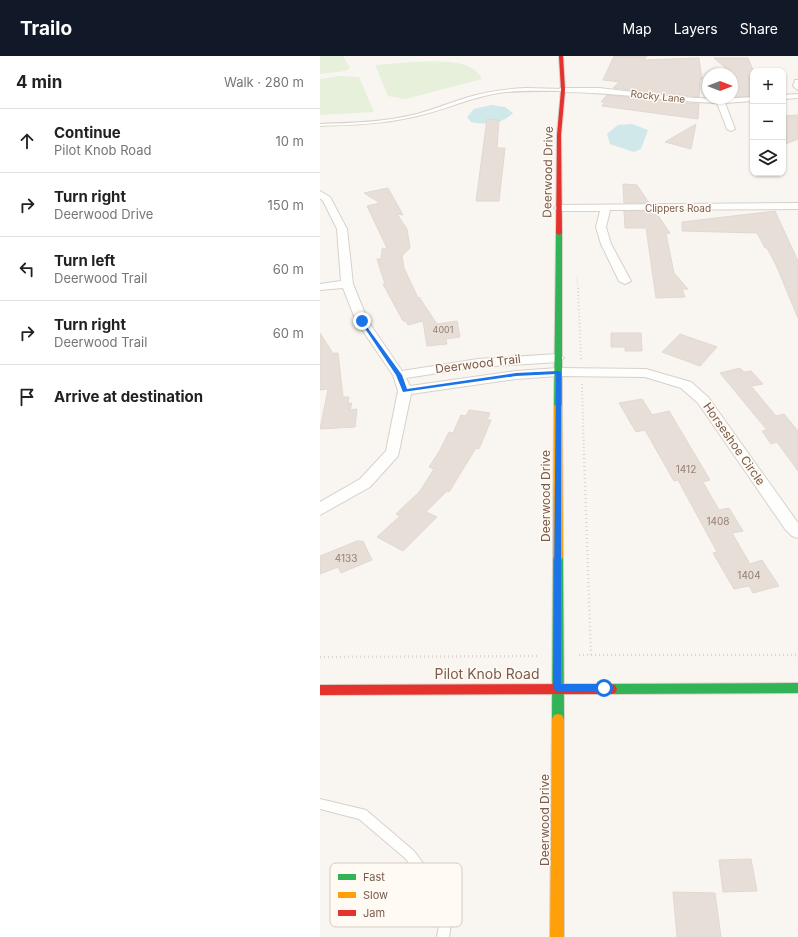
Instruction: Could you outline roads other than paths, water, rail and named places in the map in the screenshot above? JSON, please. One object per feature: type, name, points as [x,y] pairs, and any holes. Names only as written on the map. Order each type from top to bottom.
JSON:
[{"type":"street","name":"Deerwood Drive","points":[[557,937],[559,134],[562,90],[561,56]]},
{"type":"street","points":[[798,82],[798,88]]},
{"type":"street","name":"Rocky Lane","points":[[562,90],[599,90],[677,99],[702,100]]},
{"type":"street","points":[[786,97],[798,96]]},
{"type":"street","name":"Rocky Lane","points":[[738,100],[750,99]]},
{"type":"street","points":[[721,104],[731,129]]},
{"type":"street","points":[[320,194],[327,199],[342,229],[347,284],[362,321],[399,375],[405,391],[392,453],[365,483],[320,509]]},
{"type":"street","name":"Clippers Road","points":[[559,208],[798,206]]},
{"type":"street","points":[[606,208],[601,226],[606,244],[624,281]]},
{"type":"street","points":[[320,287],[347,284]]},
{"type":"street","name":"Deerwood Trail","points":[[399,375],[452,365],[515,358],[558,358]]},
{"type":"street","name":"Deerwood Trail","points":[[405,391],[516,374],[558,372]]},
{"type":"street","name":"Horseshoe Circle","points":[[558,372],[646,373],[686,385],[703,400],[790,525],[798,532]]},
{"type":"street","name":"Pilot Knob Road","points":[[320,690],[798,688]]},
{"type":"lane","points":[[320,125],[358,124],[389,121],[418,115],[471,97],[491,93],[517,90],[562,90]]},
{"type":"lane","points":[[320,804],[362,814],[410,855],[416,863]]},
{"type":"lane","points":[[443,937],[445,927]]},
{"type":"water","points":[[491,105],[505,107],[513,113],[503,120],[488,124],[471,122],[467,117],[474,109]]},
{"type":"water","points":[[632,124],[648,130],[641,149],[634,152],[610,144],[607,134],[618,125]]}]
